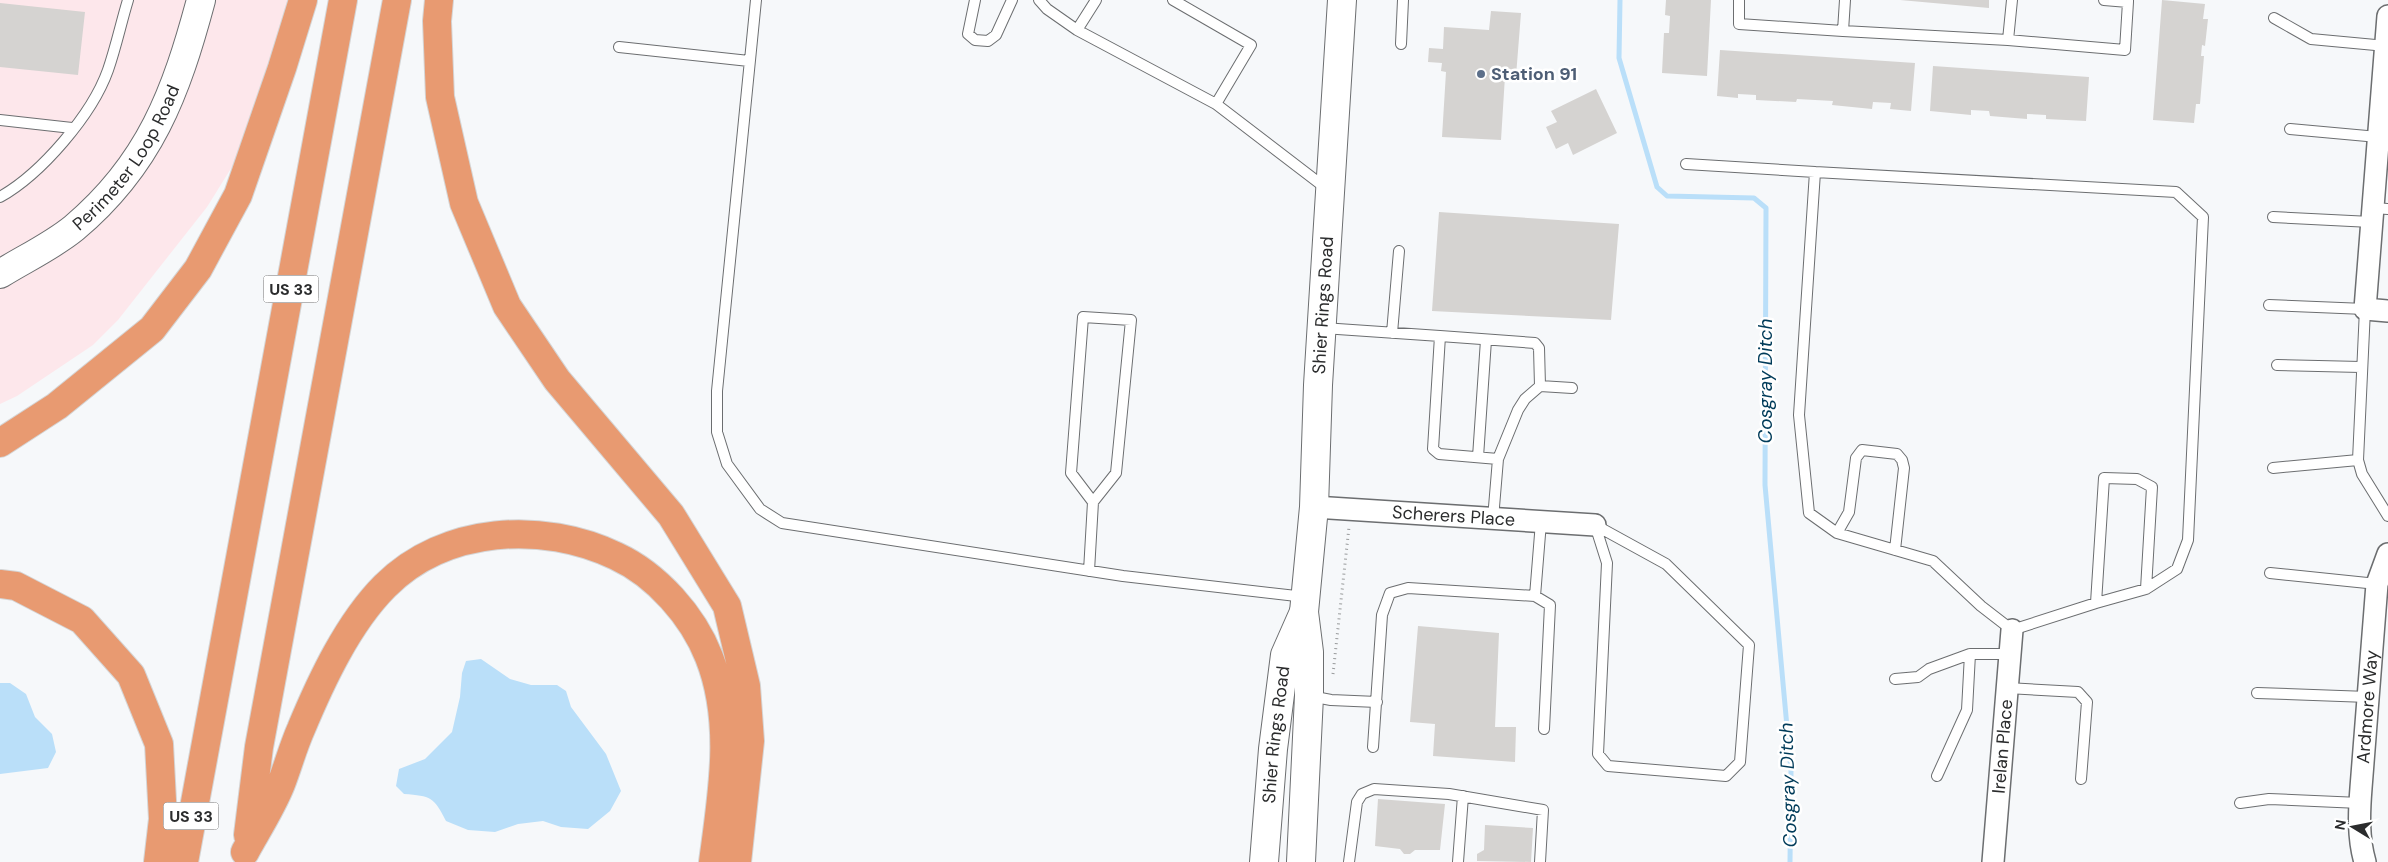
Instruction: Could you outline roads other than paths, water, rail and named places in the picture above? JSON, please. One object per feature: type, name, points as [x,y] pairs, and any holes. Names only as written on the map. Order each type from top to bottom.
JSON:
[{"type":"highway","points":[[0,443],[57,406],[152,329],[198,269],[238,195],[282,68],[303,0]]},
{"type":"highway","name":"US 33","points":[[184,862],[343,0]]},
{"type":"highway","name":"US 33","points":[[244,857],[259,747],[397,0]]},
{"type":"highway","points":[[439,0],[437,21],[440,97],[444,116],[464,203],[507,306],[557,380],[671,515],[727,606],[746,686],[750,741],[737,862]]},
{"type":"highway","points":[[244,857],[280,786],[300,730],[326,672],[366,607],[386,585],[417,562],[462,541],[486,536],[549,535],[588,545],[618,556],[646,575],[676,604],[691,624],[709,656],[720,691],[725,743],[721,798],[713,862]]},
{"type":"highway","points":[[0,584],[16,586],[82,620],[131,675],[159,744],[163,819],[158,862]]},
{"type":"main road","name":"Perimeter Loop Road","points":[[0,274],[73,229],[110,194],[143,151],[168,106],[186,56],[201,0]]},
{"type":"main road","name":"Shier Rings Road","points":[[1301,862],[1309,652],[1305,604],[1314,507],[1322,328],[1342,0]]},
{"type":"main road","name":"Shier Rings Road","points":[[1264,862],[1276,719],[1285,655],[1305,604]]},
{"type":"main road","points":[[1276,719],[1288,737],[1294,757],[1292,862]]},
{"type":"street","points":[[2388,18],[2384,109],[2378,137],[2377,213],[2365,309],[2388,311]]},
{"type":"street","name":"Scherers Place","points":[[1314,507],[1595,526]]},
{"type":"street","name":"Ardmore Way","points":[[2365,862],[2360,848],[2360,803],[2377,584],[2388,554]]},
{"type":"street","name":"Irelan Place","points":[[1993,862],[2012,630]]},
{"type":"lane","points":[[0,197],[34,173],[89,109],[108,71],[128,0]]},
{"type":"lane","points":[[756,0],[717,391],[718,432],[727,464],[760,509],[782,523],[1305,604]]},
{"type":"lane","points":[[974,0],[968,34],[975,40],[988,41],[996,35],[1012,0]]},
{"type":"lane","points":[[1039,0],[1047,9],[1077,30],[1216,104],[1330,191]]},
{"type":"lane","points":[[1077,30],[1096,0]]},
{"type":"lane","points":[[1173,0],[1251,45],[1216,104]]},
{"type":"lane","points":[[1401,44],[1403,0]]},
{"type":"lane","points":[[1740,0],[1739,24],[2008,40],[2125,50],[2128,1],[2104,0]]},
{"type":"lane","points":[[1842,31],[1845,0]]},
{"type":"lane","points":[[2008,40],[2012,0]]},
{"type":"lane","points":[[2274,18],[2311,39],[2386,46]]},
{"type":"lane","points":[[619,47],[749,61]]},
{"type":"lane","points":[[0,120],[72,128]]},
{"type":"lane","points":[[2290,129],[2378,137]]},
{"type":"lane","points":[[1686,164],[2176,192],[2203,217],[2188,540],[2177,569],[2146,589],[2012,630],[1981,606],[1933,561],[1837,533],[1810,513],[1799,415],[1815,172]]},
{"type":"lane","points":[[2273,217],[2377,213]]},
{"type":"lane","points":[[1392,334],[1399,251]]},
{"type":"lane","points":[[2269,305],[2365,309],[2358,460],[2365,481],[2388,516]]},
{"type":"lane","points":[[1089,571],[1093,502],[1116,473],[1130,320],[1083,317],[1071,473],[1093,502]]},
{"type":"lane","points":[[1322,328],[1535,343],[1539,348],[1540,386]]},
{"type":"lane","points":[[1440,336],[1433,449],[1439,454],[1498,459]]},
{"type":"lane","points":[[1478,457],[1486,340]]},
{"type":"lane","points":[[2278,365],[2361,367]]},
{"type":"lane","points":[[1493,519],[1498,459],[1518,410],[1525,399],[1540,386],[1572,388]]},
{"type":"lane","points":[[1837,533],[1849,512],[1856,458],[1862,450],[1897,454],[1902,460],[1904,468],[1895,550]]},
{"type":"lane","points":[[2273,468],[2358,460]]},
{"type":"lane","points":[[2096,603],[2104,478],[2137,479],[2152,487],[2146,589]]},
{"type":"lane","points":[[1535,596],[1541,522]]},
{"type":"lane","points":[[1595,526],[1666,564],[1749,645],[1740,762],[1726,776],[1608,766],[1598,754],[1607,562],[1595,526]]},
{"type":"lane","points":[[2270,573],[2377,584]]},
{"type":"lane","points":[[1373,747],[1382,616],[1390,593],[1408,588],[1535,596],[1550,605],[1544,729]]},
{"type":"lane","points":[[1937,776],[1967,710],[1970,654]]},
{"type":"lane","points":[[1895,679],[1918,677],[1930,668],[1970,654],[2010,654]]},
{"type":"lane","points":[[2007,688],[2078,692],[2087,702],[2081,779]]},
{"type":"lane","points":[[2257,693],[2368,697]]},
{"type":"lane","points":[[1308,696],[1331,700],[1377,702]]},
{"type":"lane","points":[[1349,862],[1357,802],[1362,794],[1374,789],[1463,796],[1543,810],[1540,862]]},
{"type":"lane","points":[[1458,862],[1463,796]]},
{"type":"lane","points":[[2240,803],[2270,799],[2360,803]]},
{"type":"water","points":[[481,659],[510,679],[531,685],[557,685],[566,691],[571,707],[606,754],[621,791],[610,811],[588,829],[561,827],[543,821],[518,824],[495,832],[468,830],[446,821],[435,802],[431,799],[404,794],[396,786],[399,769],[425,759],[452,732],[460,697],[462,673],[466,661]]},
{"type":"water","points":[[0,683],[10,683],[26,694],[35,717],[52,734],[56,752],[48,768],[0,774]]},
{"type":"waterway","name":"Cosgray Ditch","points":[[1620,0],[1619,58],[1657,187],[1667,196],[1754,198],[1766,208],[1765,485],[1791,771],[1790,862]]},
{"type":"place","name":"Station 91","points":[[1481,74]]}]
